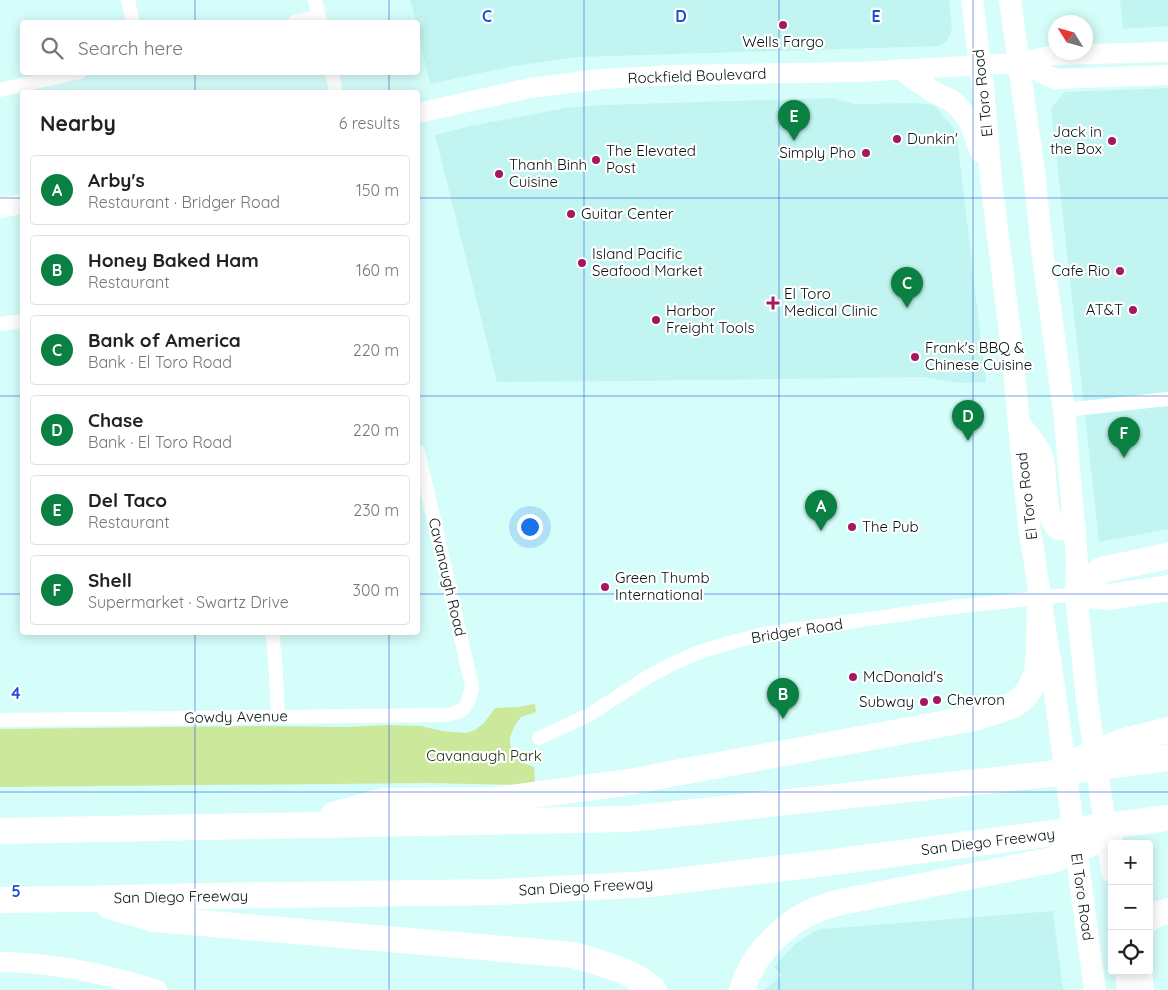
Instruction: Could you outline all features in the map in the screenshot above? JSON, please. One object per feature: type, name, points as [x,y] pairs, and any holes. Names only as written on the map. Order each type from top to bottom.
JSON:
[{"type":"highway","points":[[1076,594],[1101,570],[1168,556]]},
{"type":"highway","points":[[1076,594],[1108,598],[1168,588]]},
{"type":"highway","points":[[296,826],[384,801],[496,800],[630,782],[975,718],[1012,706],[1022,699],[1030,689],[1037,672],[1039,654],[1040,598]]},
{"type":"highway","points":[[0,831],[629,818],[1041,775],[1126,752],[1168,730]]},
{"type":"highway","points":[[1126,752],[1168,758]]},
{"type":"highway","name":"San Diego Freeway","points":[[4,898],[84,899],[500,892],[650,884],[1168,818]]},
{"type":"highway","points":[[742,990],[755,960],[788,926],[805,915],[836,903],[1053,860],[1135,823]]},
{"type":"highway","points":[[84,899],[154,919],[574,955],[623,970],[654,990]]},
{"type":"highway","points":[[1153,916],[1168,911]]},
{"type":"highway","points":[[1139,975],[1141,990]]},
{"type":"main road","name":"El Toro Road","points":[[972,0],[1012,349],[1030,531],[1055,694],[1095,990]]},
{"type":"main road","points":[[1010,0],[1064,410],[1077,560],[1076,594],[1087,700],[1108,844]]},
{"type":"main road","points":[[1019,63],[1054,54],[1168,52]]},
{"type":"main road","name":"Rockfield Boulevard","points":[[420,113],[530,88],[601,79],[675,75],[861,72],[1019,63]]},
{"type":"main road","points":[[1019,63],[1055,79],[1168,75]]},
{"type":"main road","points":[[902,70],[935,93],[950,100],[962,110],[969,120],[992,180]]},
{"type":"main road","points":[[0,208],[20,204]]},
{"type":"main road","points":[[1019,423],[1034,442],[1042,457],[1050,516],[1053,525],[1059,529],[1074,529]]},
{"type":"main road","points":[[0,962],[64,967],[121,978],[157,990]]},
{"type":"main road","points":[[1126,975],[1128,990]]},
{"type":"street","points":[[128,0],[133,20]]},
{"type":"street","points":[[315,0],[319,20]]},
{"type":"street","points":[[0,90],[67,75]]},
{"type":"street","points":[[333,75],[336,90]]},
{"type":"street","points":[[0,324],[20,321]]},
{"type":"street","points":[[1064,410],[1168,398]]},
{"type":"street","name":"Cavanaugh Road","points":[[420,459],[472,686],[468,703]]},
{"type":"street","name":"Bridger Road","points":[[540,738],[589,715],[649,676],[672,664],[725,644],[764,634],[969,604],[1076,594]]},
{"type":"street","points":[[272,635],[278,716]]},
{"type":"street","name":"Gowdy Avenue","points":[[0,720],[446,715],[458,713],[468,703]]},
{"type":"shaded area","points":[[410,0],[949,0],[952,30],[947,41],[939,46],[579,57],[509,67],[430,84],[420,40],[420,20],[415,20]]},
{"type":"shaded area","points":[[1120,0],[1168,0],[1168,26],[1123,29]]},
{"type":"shaded area","points":[[1168,88],[1168,529],[1099,542],[1051,108],[1065,92]]},
{"type":"shaded area","points":[[832,98],[855,104],[927,104],[934,106],[954,128],[957,137],[986,382],[961,383],[924,377],[497,382],[435,135],[470,126],[566,108],[603,105]]},
{"type":"shaded area","points":[[1053,911],[1063,990],[764,990],[782,975],[774,967],[795,944],[815,931]]},
{"type":"green space","name":"Cavanaugh Park","points":[[535,704],[536,712],[521,717],[510,737],[513,753],[521,762],[534,767],[535,782],[521,785],[428,783],[0,787],[0,729],[346,727],[387,725],[421,726],[442,731],[466,733],[475,730],[484,723],[495,708]]},
{"type":"place","name":"Wells Fargo","points":[[783,25]]},
{"type":"place","name":"Dunkin'","points":[[897,139]]},
{"type":"place","name":"Del Taco","points":[[794,141]]},
{"type":"place","name":"Jack in the Box","points":[[1112,141]]},
{"type":"place","name":"Simply Pho","points":[[866,153]]},
{"type":"place","name":"The Elevated Post","points":[[596,160]]},
{"type":"place","name":"Thanh Binh Cuisine","points":[[499,174]]},
{"type":"place","name":"Guitar Center","points":[[571,214]]},
{"type":"place","name":"Island Pacific Seafood Market","points":[[582,263]]},
{"type":"place","name":"Cafe Rio","points":[[1120,271]]},
{"type":"place","name":"El Toro Medical Clinic","points":[[773,303]]},
{"type":"place","name":"Bank of America","points":[[907,308]]},
{"type":"place","name":"AT&T","points":[[1133,310]]},
{"type":"place","name":"Harbor Freight Tools","points":[[656,320]]},
{"type":"place","name":"Frank's BBQ & Chinese Cuisine","points":[[915,357]]},
{"type":"place","name":"Chase","points":[[968,441]]},
{"type":"place","name":"Shell","points":[[1124,458]]},
{"type":"place","name":"The Pub","points":[[852,527]]},
{"type":"place","name":"Arby's","points":[[821,531]]},
{"type":"place","name":"Green Thumb International","points":[[605,587]]},
{"type":"place","name":"McDonald's","points":[[853,677]]},
{"type":"place","name":"Chevron","points":[[937,700]]},
{"type":"place","name":"Subway","points":[[924,702]]},
{"type":"place","name":"Honey Baked Ham","points":[[783,719]]}]
